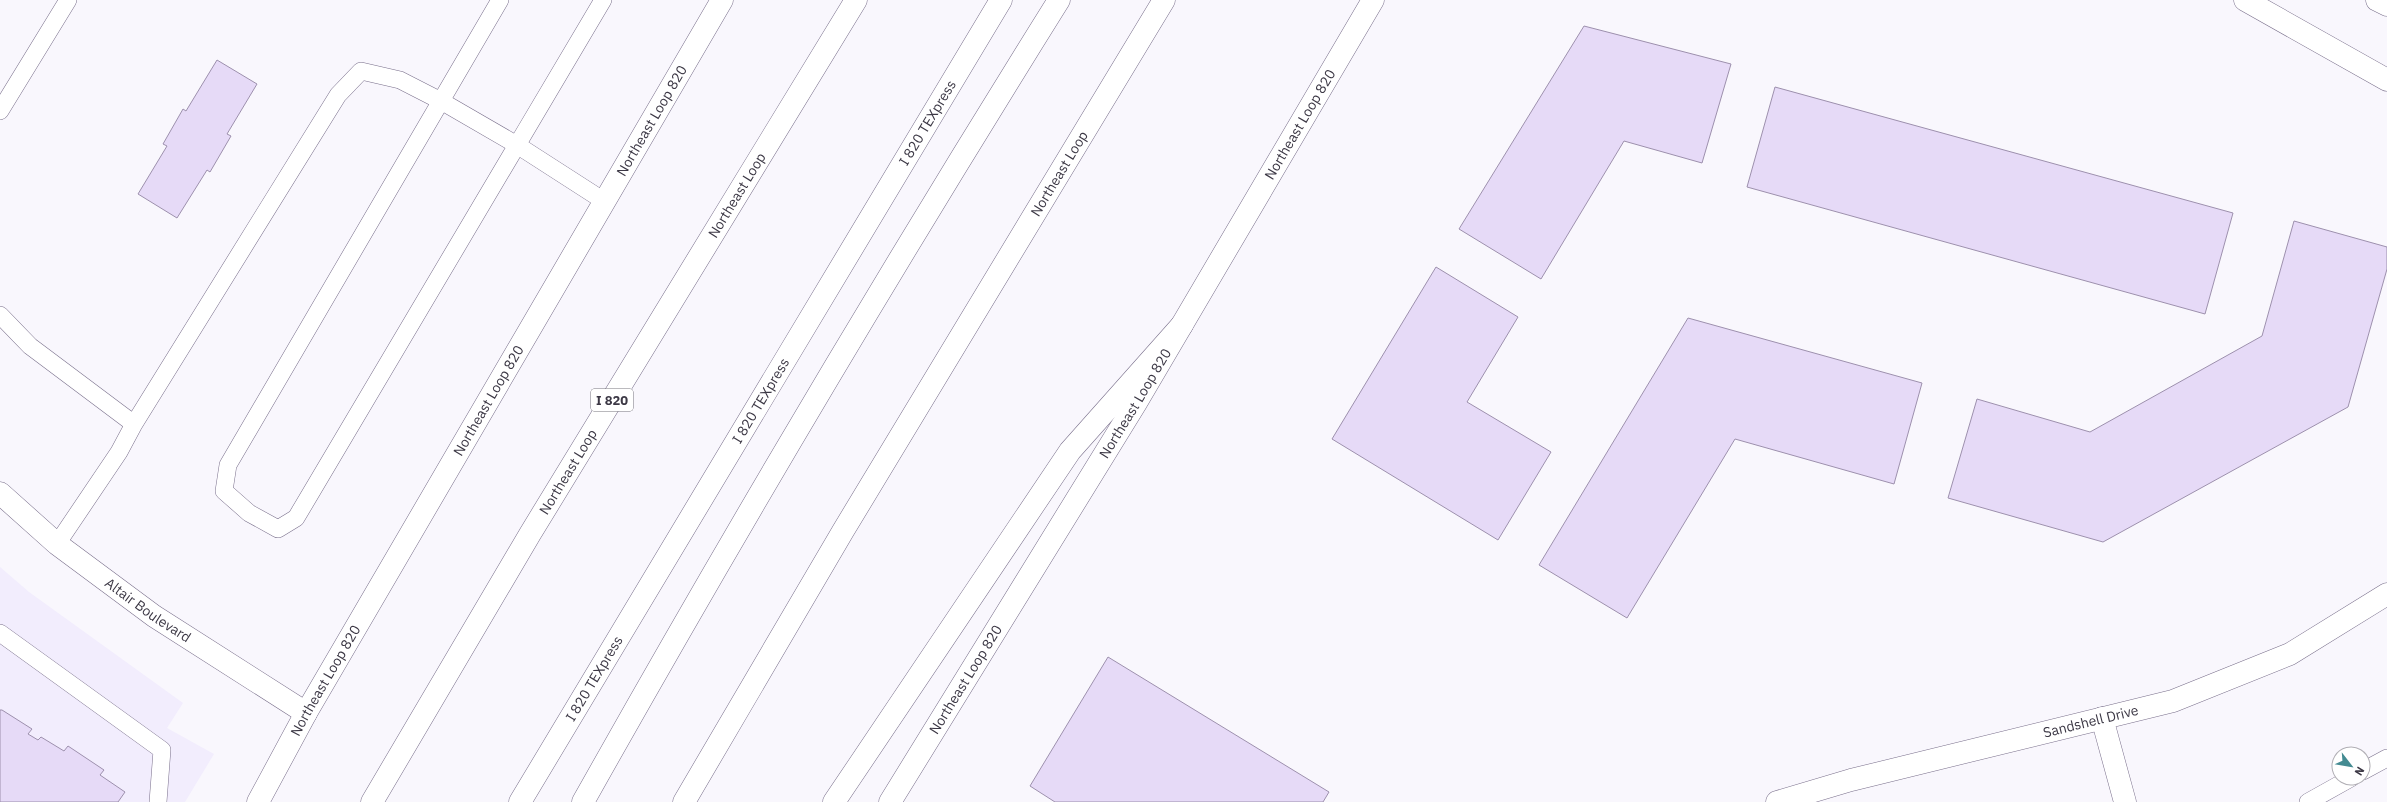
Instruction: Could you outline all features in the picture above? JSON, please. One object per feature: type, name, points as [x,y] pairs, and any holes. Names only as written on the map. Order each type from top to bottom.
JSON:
[{"type":"main road","name":"Northeast Loop 820","points":[[258,802],[306,713],[722,0]]},
{"type":"main road","name":"Northeast Loop","points":[[372,802],[534,527],[856,0]]},
{"type":"main road","name":"I 820 TEXpress","points":[[520,802],[1001,0]]},
{"type":"main road","points":[[583,802],[730,544],[1059,0]]},
{"type":"main road","name":"Northeast Loop","points":[[684,802],[843,531],[1164,0]]},
{"type":"main road","name":"Northeast Loop 820","points":[[890,802],[1182,325],[1373,0]]},
{"type":"main road","points":[[2245,0],[2387,80]]},
{"type":"main road","points":[[2377,0],[2387,5]]},
{"type":"main road","points":[[834,802],[1070,451],[1182,325]]},
{"type":"main road","name":"Altair Boulevard","points":[[0,493],[57,544],[154,616],[306,713]]},
{"type":"main road","name":"Sandshell Drive","points":[[1777,802],[1850,780],[2173,701],[2290,654],[2387,594]]},
{"type":"main road","points":[[2102,718],[2125,802]]},
{"type":"lane","points":[[0,111],[68,0]]},
{"type":"lane","points":[[500,0],[228,465],[224,491],[249,513],[278,529],[296,518],[603,0]]},
{"type":"lane","points":[[57,544],[119,452],[134,424],[338,95],[361,71],[400,80],[441,101],[517,144],[604,201]]},
{"type":"lane","points":[[0,315],[30,346],[134,424]]},
{"type":"lane","points":[[0,633],[162,750],[158,802]]},
{"type":"lane","points":[[2371,767],[2387,758]]},
{"type":"lane","points":[[2308,802],[2337,786]]},
{"type":"shaded area","points":[[0,567],[29,592],[183,703],[167,728],[214,754],[185,802],[0,802]]},
{"type":"building","points":[[1584,26],[1731,64],[1702,163],[1624,141],[1541,279],[1459,229]]},
{"type":"building","points":[[217,60],[257,84],[227,134],[231,136],[210,172],[207,170],[177,218],[138,194],[167,146],[163,144],[183,109],[186,111]]},
{"type":"building","points":[[1775,87],[2233,213],[2205,314],[1747,187]]},
{"type":"building","points":[[2294,221],[2387,247],[2387,269],[2348,407],[2103,542],[1948,498],[1977,399],[2090,432],[2262,336]]},
{"type":"building","points":[[1436,267],[1518,317],[1467,402],[1551,452],[1498,540],[1332,439]]},
{"type":"building","points":[[1688,318],[1922,383],[1894,484],[1735,439],[1627,618],[1539,565]]},
{"type":"building","points":[[1108,657],[1329,792],[1323,802],[1055,802],[1030,786]]},
{"type":"building","points":[[0,710],[32,729],[28,734],[38,740],[41,737],[64,751],[68,746],[104,770],[100,775],[125,792],[118,802],[0,802]]}]
